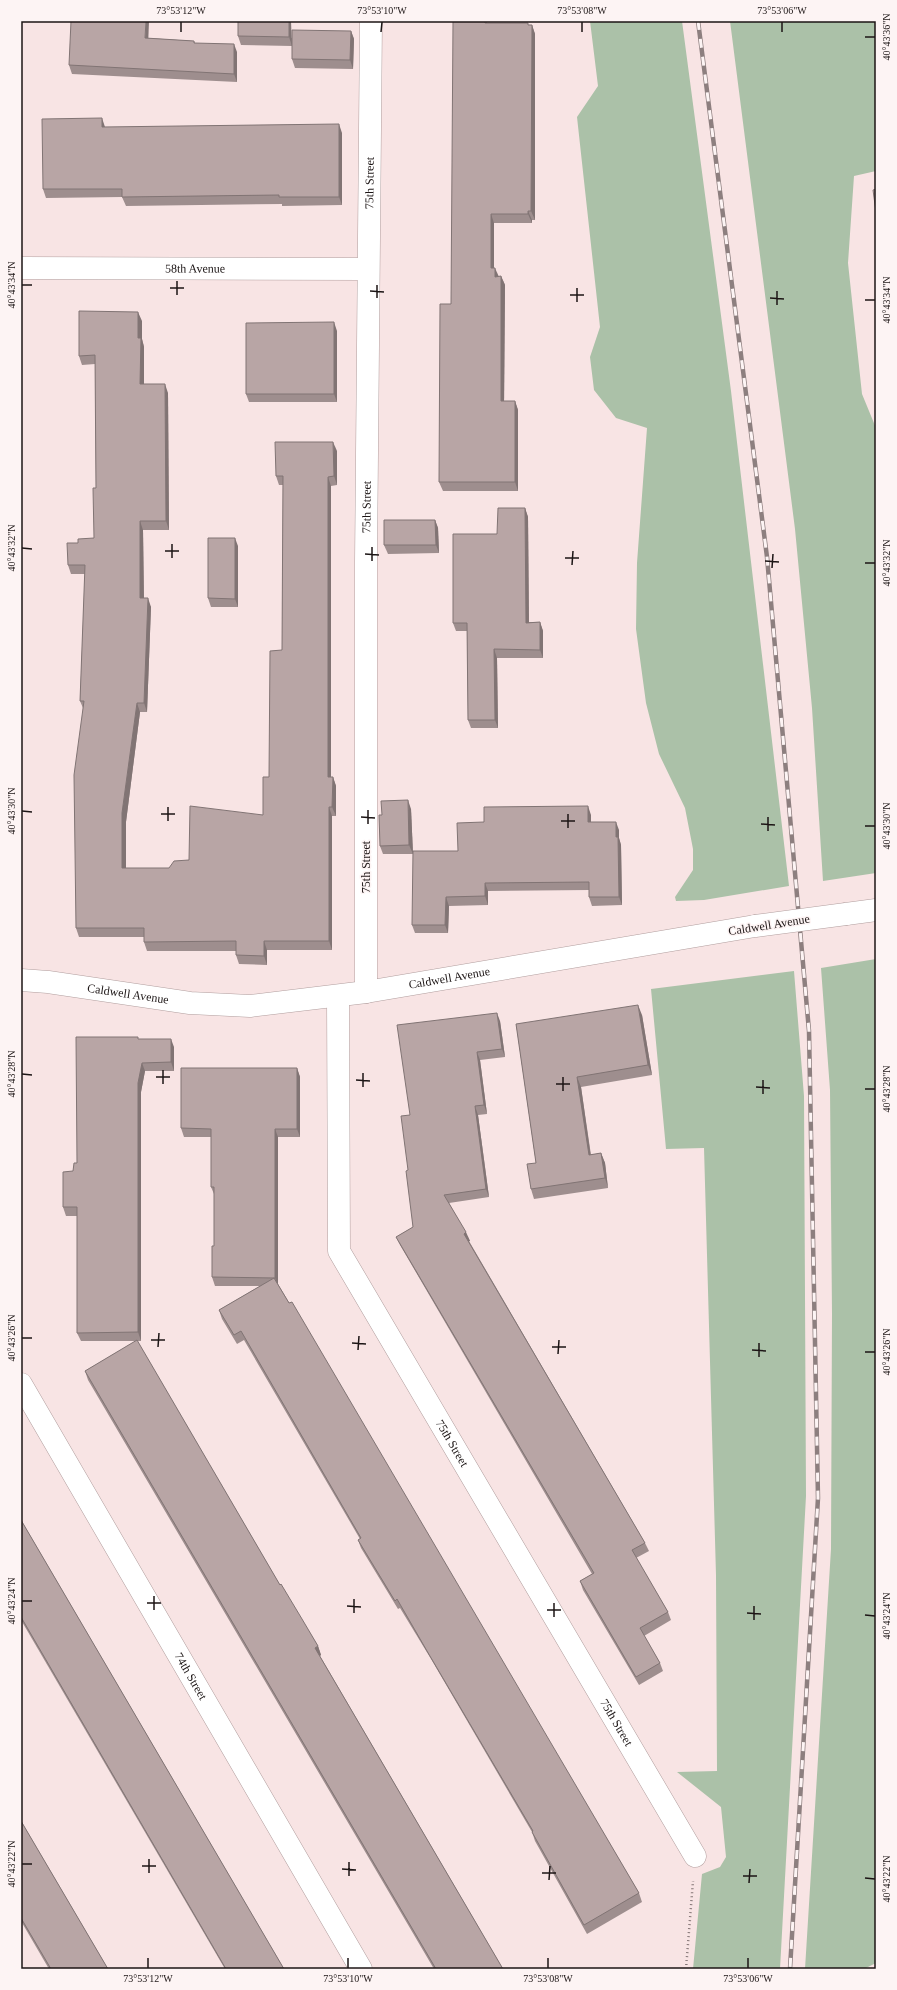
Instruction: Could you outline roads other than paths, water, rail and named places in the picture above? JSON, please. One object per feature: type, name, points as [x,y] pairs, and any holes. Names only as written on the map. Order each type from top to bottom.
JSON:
[{"type":"street","name":"75th Street","points":[[366,992],[366,562],[370,21]]},
{"type":"street","name":"58th Avenue","points":[[21,268],[368,269]]},
{"type":"street","name":"Caldwell Avenue","points":[[21,980],[48,982],[190,1003],[250,1006],[366,992],[755,926],[876,910]]},
{"type":"street","name":"75th Street","points":[[338,996],[339,1251],[695,1856]]},
{"type":"street","name":"74th Street","points":[[21,1384],[361,1969]]},
{"type":"railway","points":[[698,21],[767,557],[809,1031],[818,1498],[790,1969]]}]
